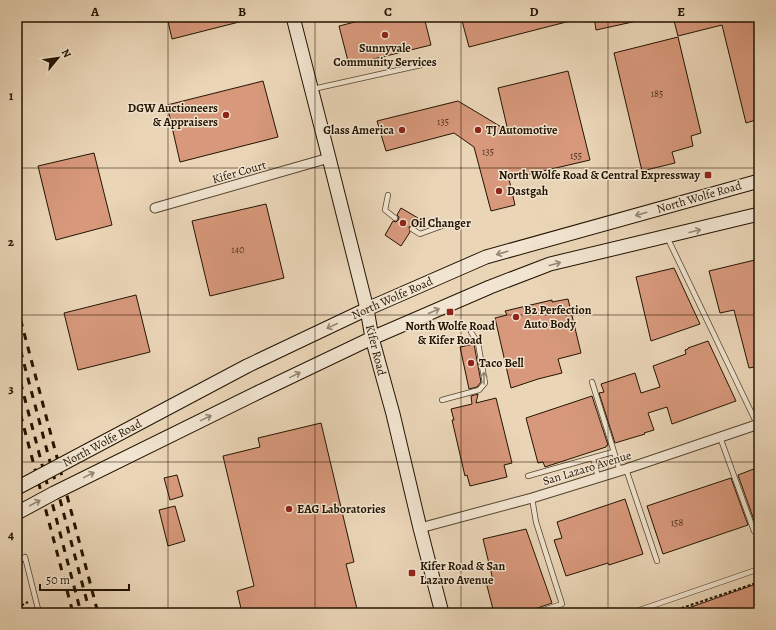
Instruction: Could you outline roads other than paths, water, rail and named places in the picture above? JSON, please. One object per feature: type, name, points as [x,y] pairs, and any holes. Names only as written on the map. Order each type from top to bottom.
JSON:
[{"type":"main road","name":"Kifer Road","points":[[293,17],[367,309],[372,338],[393,414],[442,613]]},
{"type":"main road","name":"North Wolfe Road","points":[[17,488],[247,366],[367,309],[486,257],[759,180]]},
{"type":"main road","name":"North Wolfe Road","points":[[17,513],[54,493],[372,338],[490,287],[550,264],[759,214]]},
{"type":"street","name":"Kifer Court","points":[[155,208],[329,158]]},
{"type":"street","name":"San Lazaro Avenue","points":[[420,528],[532,498],[623,470],[758,424]]},
{"type":"lane","points":[[312,90],[421,66]]},
{"type":"lane","points":[[388,195],[385,210],[395,218]]},
{"type":"lane","points":[[412,229],[420,234],[450,223]]},
{"type":"lane","points":[[667,237],[758,424]]},
{"type":"lane","points":[[442,400],[479,390],[485,383],[478,343],[471,332]]},
{"type":"lane","points":[[592,382],[613,452],[623,470],[657,561]]},
{"type":"lane","points":[[720,437],[754,531]]},
{"type":"lane","points":[[528,476],[613,452]]},
{"type":"lane","points":[[593,458],[598,477]]},
{"type":"lane","points":[[532,498],[536,522],[562,604],[536,613]]},
{"type":"lane","points":[[17,562],[25,557],[39,613]]},
{"type":"lane","points":[[631,613],[759,569]]},
{"type":"railway","points":[[17,306],[98,613]]},
{"type":"railway","points":[[17,337],[90,613]]},
{"type":"railway","points":[[17,369],[81,613]]},
{"type":"railway","points":[[17,401],[73,613]]},
{"type":"place","name":"Sunnyvale Community Services","points":[[385,35]]},
{"type":"place","name":"DGW Auctioneers & Appraisers","points":[[226,115]]},
{"type":"place","name":"Glass America","points":[[402,130]]},
{"type":"place","name":"TJ Automotive","points":[[478,130]]},
{"type":"place","name":"North Wolfe Road & Central Expressway","points":[[708,175]]},
{"type":"place","name":"Dastgah","points":[[499,191]]},
{"type":"place","name":"Oil Changer","points":[[403,223]]},
{"type":"place","name":"North Wolfe Road & Kifer Road","points":[[450,312]]},
{"type":"place","name":"B2 Perfection Auto Body","points":[[516,317]]},
{"type":"place","name":"Taco Bell","points":[[471,363]]},
{"type":"place","name":"EAG Laboratories","points":[[289,509]]},
{"type":"place","name":"Kifer Road & San Lazaro Avenue","points":[[412,573]]}]
